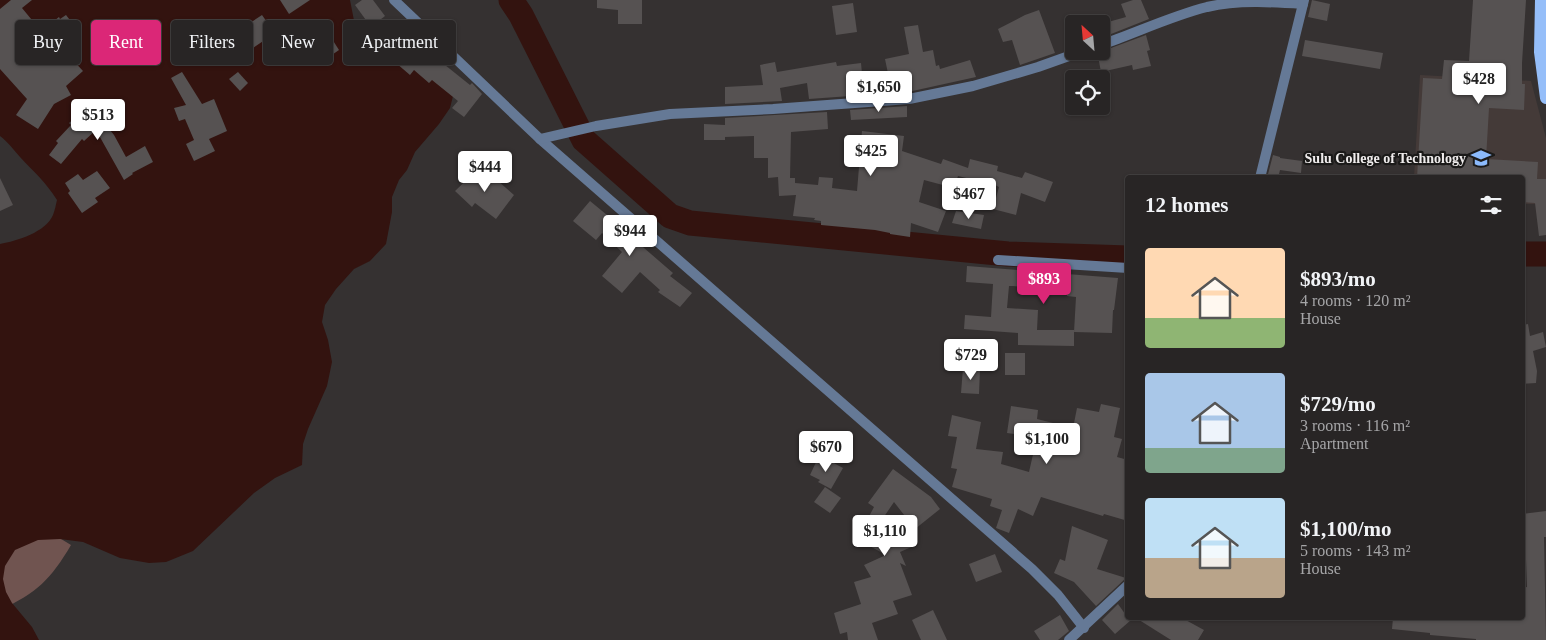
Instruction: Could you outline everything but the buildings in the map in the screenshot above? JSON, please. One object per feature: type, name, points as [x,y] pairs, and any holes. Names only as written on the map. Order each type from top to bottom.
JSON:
[{"type":"main road","points":[[1540,0],[1540,52],[1546,98]]},
{"type":"street","points":[[394,0],[540,139],[1032,569],[1058,595],[1084,628]]},
{"type":"street","points":[[1110,42],[1193,11],[1209,7],[1255,2],[1304,2],[1261,175]]},
{"type":"street","points":[[540,139],[648,116],[694,111],[773,110],[909,99],[973,86],[1065,57]]},
{"type":"street","points":[[998,260],[1125,268]]},
{"type":"street","points":[[1069,640],[1125,588]]},
{"type":"shaded area","points":[[0,0],[350,0],[354,20],[343,20],[343,65],[421,65],[453,96],[450,108],[415,152],[407,170],[399,180],[392,197],[392,212],[386,244],[370,261],[354,269],[325,305],[322,322],[332,362],[327,386],[303,444],[302,465],[275,478],[254,493],[193,551],[166,562],[149,563],[120,558],[83,542],[60,539],[38,540],[15,550],[5,566],[3,579],[6,592],[12,603],[32,627],[39,640],[0,640],[0,244],[14,241],[38,231],[53,215],[57,200],[44,182],[0,136]]},
{"type":"shaded area","name":"Sulu College of Technology","points":[[1420,75],[1531,81],[1546,138],[1546,204],[1525,204],[1525,175],[1414,175]]},
{"type":"shaded area","points":[[0,409],[48,531],[71,545],[57,567],[42,584],[13,604],[0,610]]},
{"type":"waterway","points":[[511,0],[521,15],[584,140],[670,216],[690,223],[1008,254],[1125,258]]},
{"type":"waterway","points":[[1525,254],[1546,254]]},
{"type":"place","name":"Sulu College of Technology","points":[[1481,158]]}]
